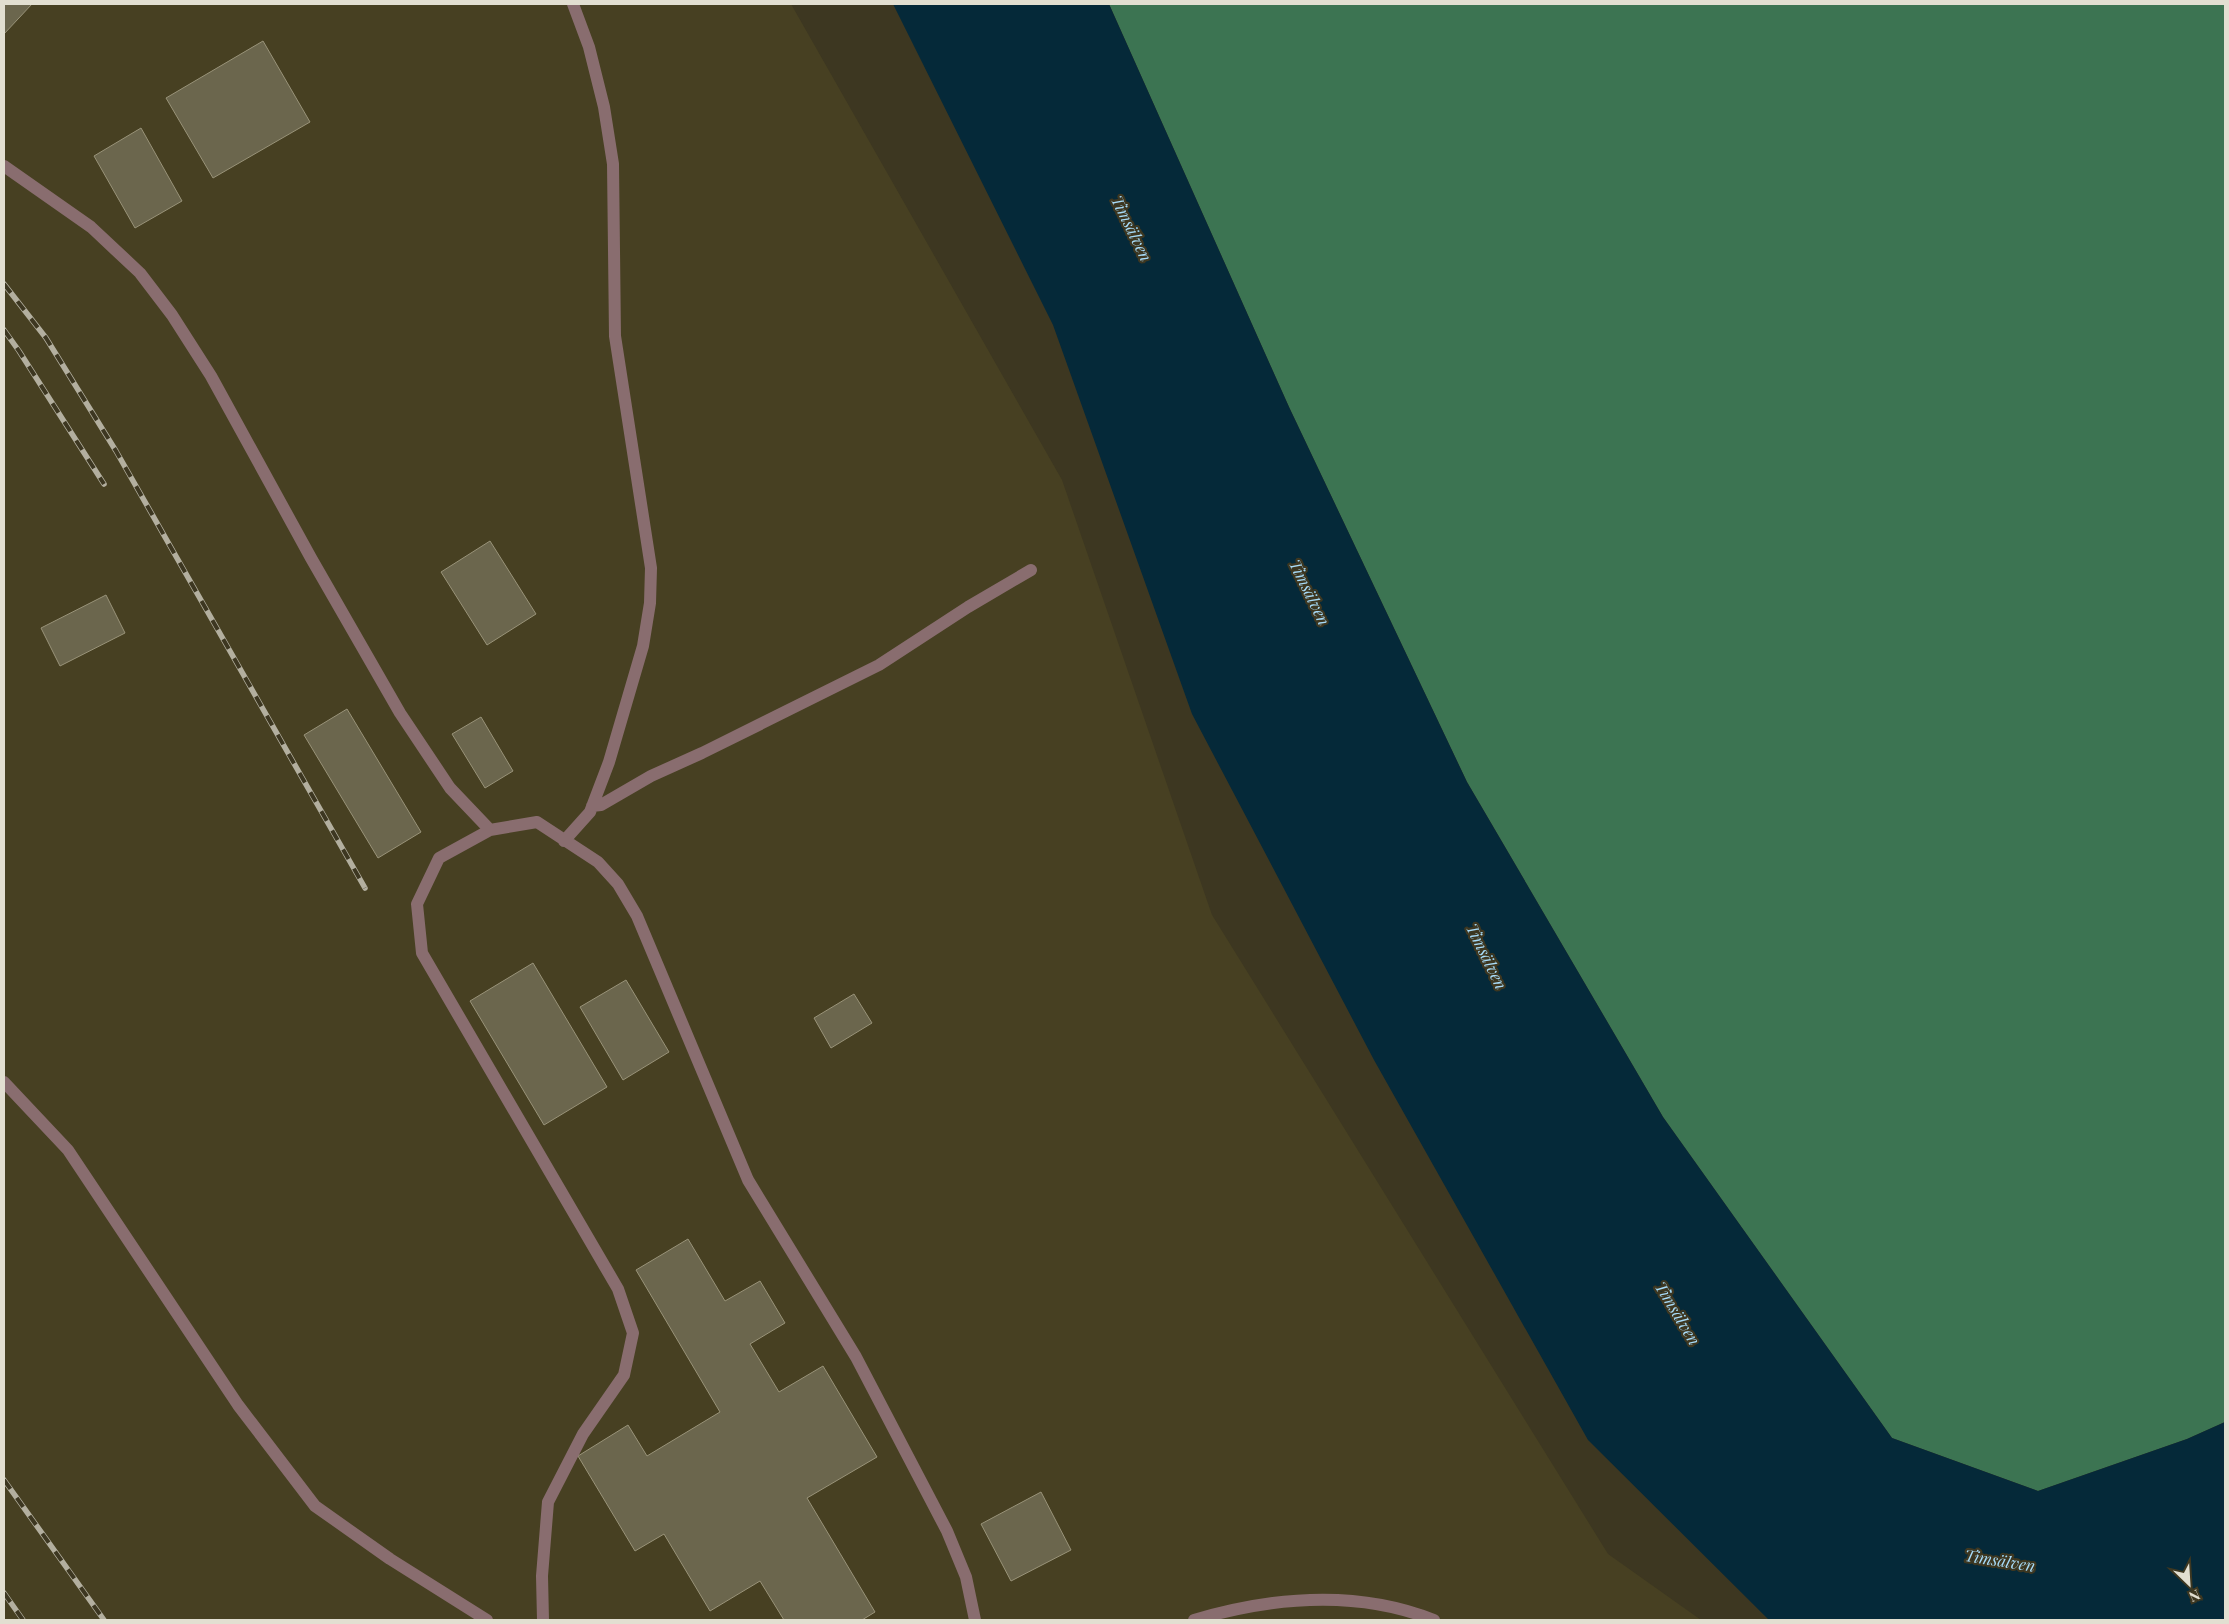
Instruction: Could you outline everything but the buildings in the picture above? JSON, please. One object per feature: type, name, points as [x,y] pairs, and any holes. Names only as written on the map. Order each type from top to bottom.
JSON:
[{"type":"lane","points":[[564,841],[590,812],[609,762],[644,646],[650,602],[651,568],[616,336],[613,164],[604,107],[589,47],[573,4]]},
{"type":"lane","points":[[4,166],[91,227],[140,273],[172,315],[211,376],[310,558],[400,713],[450,788],[490,830]]},
{"type":"lane","points":[[592,806],[601,805],[650,776],[702,753],[879,665],[968,607],[1030,570]]},
{"type":"lane","points":[[543,1620],[542,1576],[548,1502],[583,1434],[624,1375],[633,1333],[618,1289],[422,953],[417,904],[439,858],[490,830],[537,822],[598,862],[618,884],[637,916],[748,1180],[856,1357],[947,1532],[966,1577],[975,1620]]},
{"type":"lane","points":[[4,1082],[68,1150],[238,1404],[315,1506],[390,1560],[488,1620]]},
{"type":"lane","points":[[1194,1620],[1286,1600],[1363,1600],[1434,1620]]},
{"type":"shaded area","points":[[4,4],[791,4],[1062,480],[1212,915],[1608,1554],[1701,1620],[4,1620]]},
{"type":"green space","points":[[1109,4],[2225,4],[2225,1422],[2187,1439],[2038,1491],[1892,1438],[1663,1117],[1467,782],[1289,407]]},
{"type":"water","name":"Timsälven","points":[[893,4],[1109,4],[1289,407],[1467,782],[1663,1117],[1892,1438],[2038,1491],[2187,1439],[2225,1422],[2225,1620],[1769,1620],[1588,1440],[1374,1060],[1192,714],[1053,325]]},
{"type":"railway","points":[[4,284],[46,338],[116,451],[365,888]]},
{"type":"railway","points":[[4,330],[104,484]]},
{"type":"railway","points":[[4,1480],[104,1620]]},
{"type":"railway","points":[[4,1593],[23,1620]]}]
